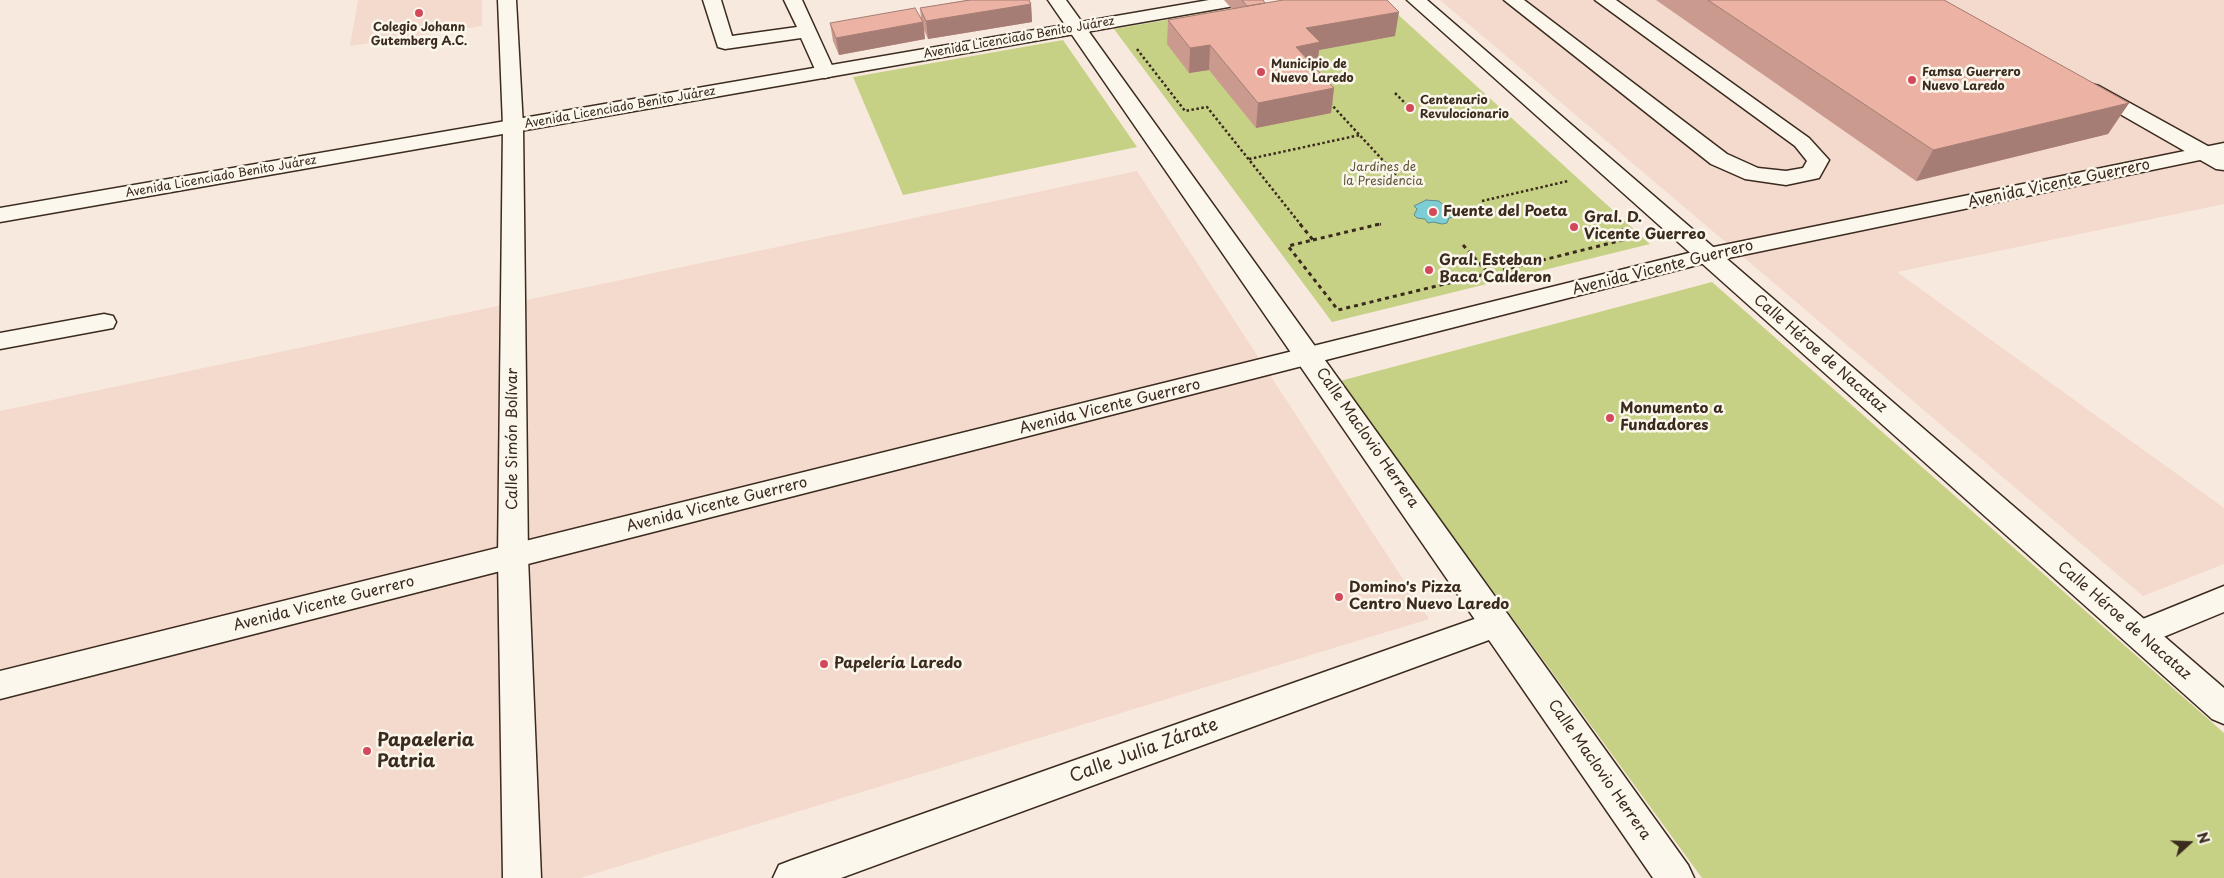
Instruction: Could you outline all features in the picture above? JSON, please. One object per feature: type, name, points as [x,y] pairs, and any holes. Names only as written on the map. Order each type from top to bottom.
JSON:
[{"type":"street","name":"Calle Simón Bolívar","points":[[507,0],[513,126],[512,556],[522,878]]},
{"type":"street","points":[[712,0],[726,43],[808,31]]},
{"type":"street","points":[[795,0],[826,72]]},
{"type":"street","name":"Calle Maclovio Herrera","points":[[1056,0],[1310,357],[1675,878]]},
{"type":"street","name":"Avenida Licenciado Benito Juárez","points":[[0,215],[1240,0]]},
{"type":"street","name":"Calle Héroe de Nacataz","points":[[1416,0],[1709,255],[2224,709]]},
{"type":"street","points":[[1513,0],[1719,159],[1753,174],[1786,178],[1811,173],[1818,160],[1802,142],[1604,0]]},
{"type":"street","points":[[2078,82],[2218,156]]},
{"type":"street","name":"Avenida Vicente Guerrero","points":[[0,685],[1310,357],[1709,255],[2218,156]]},
{"type":"street","points":[[0,341],[104,322]]},
{"type":"street","points":[[2139,634],[2224,599]]},
{"type":"street","name":"Calle Julia Zárate","points":[[792,878],[1497,624]]},
{"type":"path","points":[[1132,42],[1185,112],[1207,107],[1313,240]]},
{"type":"path","points":[[1320,83],[1337,80]]},
{"type":"path","points":[[1395,93],[1410,108]]},
{"type":"path","points":[[1326,99],[1402,181]]},
{"type":"path","points":[[1249,159],[1360,135]]},
{"type":"path","points":[[1561,174],[1575,187]]},
{"type":"path","points":[[1482,201],[1568,181]]},
{"type":"path","points":[[1381,224],[1288,246],[1338,310],[1490,274],[1463,245]]},
{"type":"path","points":[[1499,271],[1632,238],[1618,225]]},
{"type":"shaded area","name":"Colegio Johann Gutemberg A.C.","points":[[358,0],[482,0],[482,26],[350,46]]},
{"type":"shaded area","points":[[1440,0],[2224,0],[2224,204],[1897,272],[2224,508],[2224,564],[2143,596]]},
{"type":"shaded area","points":[[1137,171],[1429,619],[580,878],[0,878],[0,411]]},
{"type":"green space","name":"Jardines de la Presidencia","points":[[1282,0],[1382,0],[1650,244],[1332,322],[1114,29]]},
{"type":"green space","points":[[1063,40],[1137,147],[903,195],[853,77]]},
{"type":"green space","points":[[1712,282],[2224,733],[2224,878],[1702,878],[1340,381]]},
{"type":"water","points":[[1426,200],[1439,201],[1442,204],[1450,205],[1454,208],[1451,214],[1454,217],[1449,218],[1447,223],[1442,224],[1428,223],[1425,219],[1417,218],[1414,215],[1417,209],[1414,206]]},
{"type":"building","points":[[970,0],[1029,0],[1031,4],[926,21],[920,8]]},
{"type":"building","points":[[1242,0],[1263,0],[1265,3],[1247,6]]},
{"type":"building","points":[[1283,0],[1387,0],[1399,12],[1306,28],[1320,42],[1296,47],[1334,88],[1258,103],[1210,45],[1190,48],[1168,20]]},
{"type":"building","points":[[1708,0],[1944,0],[2129,103],[1933,150]]},
{"type":"building","points":[[915,8],[923,22],[836,38],[830,23]]},
{"type":"place","name":"Colegio Johann Gutemberg A.C.","points":[[419,13]]},
{"type":"place","name":"Municipio de Nuevo Laredo","points":[[1261,72]]},
{"type":"place","name":"Famsa Guerrero Nuevo Laredo","points":[[1912,80]]},
{"type":"place","name":"Centenario Revulocionario","points":[[1410,108]]},
{"type":"place","name":"Fuente del Poeta","points":[[1433,212]]},
{"type":"place","name":"Gral. D. Vicente Guerreo","points":[[1574,227]]},
{"type":"place","name":"Gral. Esteban Baca Calderon","points":[[1429,270]]},
{"type":"place","name":"Monumento a Fundadores","points":[[1610,418]]},
{"type":"place","name":"Domino's Pizza Centro Nuevo Laredo","points":[[1339,597]]},
{"type":"place","name":"Papelería Laredo","points":[[824,664]]},
{"type":"place","name":"Papaeleria Patria","points":[[367,751]]}]
